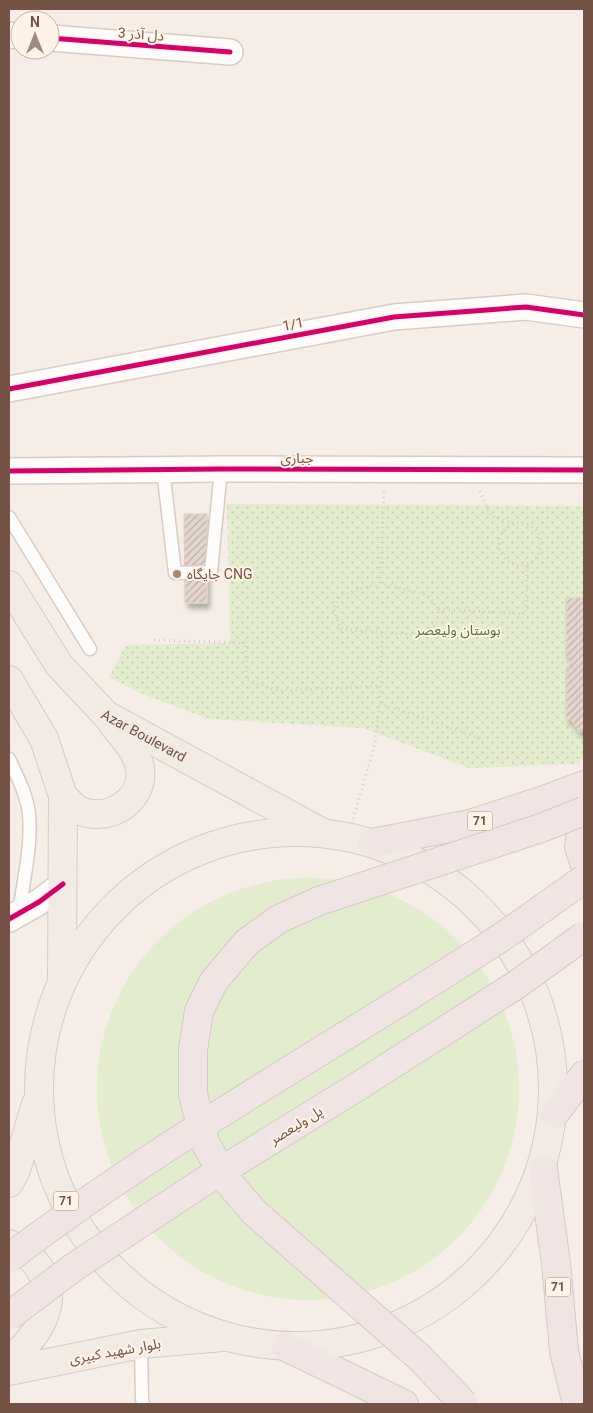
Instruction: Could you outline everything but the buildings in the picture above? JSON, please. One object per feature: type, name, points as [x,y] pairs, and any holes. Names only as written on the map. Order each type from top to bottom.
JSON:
[{"type":"highway","name":"71","points":[[348,838],[470,824],[584,785]]},
{"type":"highway","points":[[584,810],[579,848],[584,862]]},
{"type":"highway","points":[[464,1404],[419,1357],[254,1212],[223,1176],[205,1142],[194,1094],[194,1050],[200,1011],[214,981],[247,942],[279,919],[319,901],[541,828],[584,810]]},
{"type":"highway","points":[[9,1258],[47,1229],[175,1143],[489,945],[584,879]]},
{"type":"highway","name":"پل ولیعصر","points":[[9,1316],[74,1267],[200,1184],[516,985],[584,936]]},
{"type":"highway","name":"71","points":[[554,1114],[584,1075]]},
{"type":"highway","name":"71","points":[[543,1169],[556,1263],[564,1351],[577,1404]]},
{"type":"highway","name":"71","points":[[286,1347],[404,1404]]},
{"type":"main road","name":"Azar Boulevard","points":[[9,585],[60,665],[106,715],[348,838]]},
{"type":"main road","points":[[9,680],[44,738],[63,796],[62,979]]},
{"type":"main road","points":[[63,796],[76,809],[94,815],[112,813],[128,803],[138,788],[140,769],[134,752],[106,715]]},
{"type":"main road","name":"71","points":[[245,837],[348,838],[436,872],[490,918],[529,976],[551,1043],[554,1114],[543,1169],[505,1243],[445,1301],[370,1337],[286,1347],[222,1337],[150,1302],[91,1248],[53,1178],[37,1100],[42,1038],[62,979],[107,914],[170,864],[245,837]]},
{"type":"main road","points":[[9,1183],[16,1170],[37,1100]]},
{"type":"main road","points":[[9,1244],[20,1248],[33,1259],[42,1272],[47,1286],[48,1302],[44,1317],[36,1331],[9,1363]]},
{"type":"main road","name":"بلوار شهید کبیری","points":[[9,1371],[141,1344],[222,1337]]},
{"type":"street","name":"دل آذر 3","points":[[60,39],[230,52]]},
{"type":"street","name":"1/1","points":[[9,390],[394,317],[526,307],[584,315]]},
{"type":"street","name":"جباری","points":[[9,471],[163,469],[584,470]]},
{"type":"street","points":[[14,916],[39,902],[63,884]]},
{"type":"lane","points":[[163,469],[174,573],[211,572],[221,469]]},
{"type":"lane","points":[[9,517],[90,649]]},
{"type":"lane","points":[[9,759],[21,787],[28,812],[29,837],[14,916]]},
{"type":"lane","points":[[141,1344],[143,1404]]},
{"type":"path","points":[[380,583],[385,469]]},
{"type":"path","points":[[471,470],[490,515],[512,524],[529,524],[540,536],[539,553],[527,564],[510,563],[499,551],[500,534],[512,524]]},
{"type":"path","points":[[439,609],[436,626],[416,635],[341,629],[332,608],[340,595],[380,583],[427,595],[439,609],[526,614],[527,564]]},
{"type":"path","points":[[348,838],[374,746],[380,704],[382,632]]},
{"type":"path","points":[[154,640],[246,643],[246,679],[278,691],[381,686]]},
{"type":"path","points":[[380,704],[480,738]]},
{"type":"green space","name":"بوستان ولیعصر","points":[[227,504],[584,506],[584,758],[577,764],[469,768],[362,728],[209,719],[142,694],[109,677],[126,645],[230,643]]},
{"type":"green space","points":[[308,878],[349,882],[389,894],[425,913],[457,940],[484,972],[503,1008],[515,1048],[519,1089],[515,1130],[503,1170],[484,1206],[457,1238],[425,1265],[389,1284],[349,1296],[308,1300],[267,1296],[227,1284],[191,1265],[159,1238],[132,1206],[113,1170],[101,1130],[97,1089],[101,1048],[113,1008],[132,972],[159,940],[191,913],[227,894],[267,882]]},
{"type":"cycle path","points":[[60,39],[230,52]]},
{"type":"cycle path","points":[[9,389],[394,317],[526,307],[584,315]]},
{"type":"cycle path","points":[[9,471],[221,469],[584,470]]},
{"type":"cycle path","points":[[9,919],[39,902],[63,884]]},
{"type":"place","name":"جایگاه CNG","points":[[177,574]]}]
